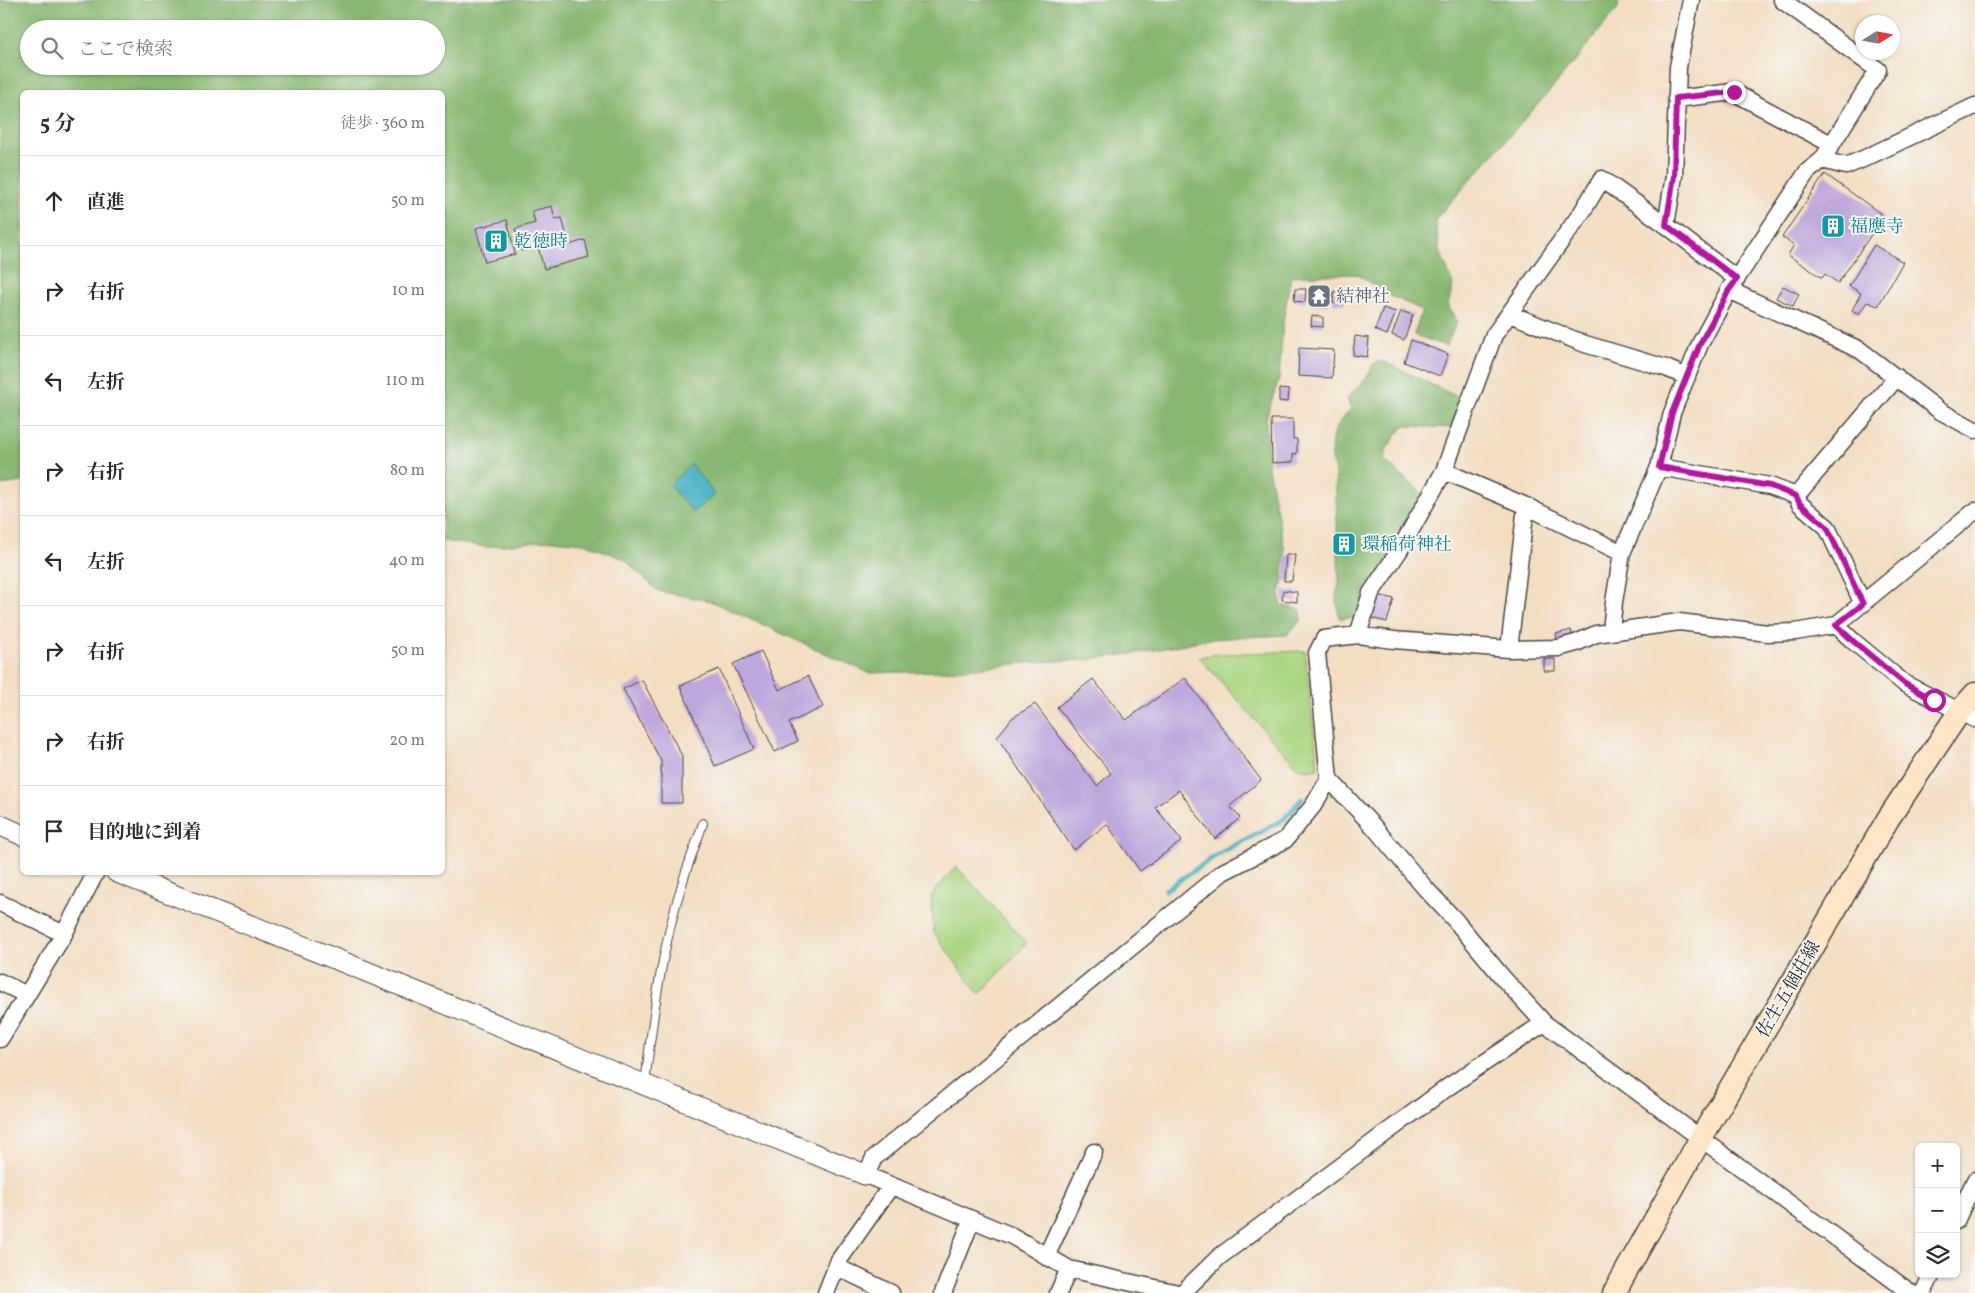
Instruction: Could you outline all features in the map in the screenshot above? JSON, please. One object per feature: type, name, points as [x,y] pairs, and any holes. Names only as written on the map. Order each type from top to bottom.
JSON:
[{"type":"main road","name":"佐生五個荘線","points":[[1614,1293],[1701,1138],[1888,819],[1967,715],[1975,694]]},
{"type":"street","points":[[1666,225],[1674,176],[1678,68],[1690,0]]},
{"type":"street","points":[[1611,632],[1622,553],[1659,467],[1672,413],[1700,344],[1733,285],[1807,172],[1822,160],[1878,70],[1782,0]]},
{"type":"street","points":[[1676,98],[1734,92],[1831,144]]},
{"type":"street","points":[[1822,160],[1846,166],[1975,106]]},
{"type":"street","points":[[1358,635],[1372,593],[1399,551],[1444,471],[1494,335],[1582,212],[1602,179],[1666,225],[1733,285],[1860,350],[1940,410],[1975,430]]},
{"type":"street","points":[[1510,314],[1585,344],[1666,368],[1687,377]]},
{"type":"street","points":[[1796,496],[1897,377]]},
{"type":"street","points":[[1659,467],[1770,486],[1796,496],[1800,504],[1827,527],[1863,604]]},
{"type":"street","points":[[1444,471],[1526,506],[1622,553]]},
{"type":"street","points":[[1509,648],[1526,506]]},
{"type":"street","points":[[866,1176],[874,1158],[1223,872],[1285,840],[1313,806],[1329,780],[1318,653],[1324,639],[1358,635],[1394,640],[1509,648],[1558,648],[1576,643],[1596,634],[1679,622],[1768,633],[1795,632],[1836,625],[1975,511]]},
{"type":"street","points":[[1836,625],[1905,684],[1967,715]]},
{"type":"street","points":[[1329,780],[1374,827],[1544,1023],[1910,1293]]},
{"type":"street","points":[[0,825],[20,833]]},
{"type":"street","points":[[0,1039],[64,934],[94,875]]},
{"type":"street","points":[[124,875],[351,965],[972,1219],[1012,1236],[1069,1269],[1178,1293]]},
{"type":"street","points":[[0,903],[64,934]]},
{"type":"street","points":[[0,982],[26,995]]},
{"type":"street","points":[[1182,1293],[1219,1257],[1448,1087],[1544,1023]]},
{"type":"street","points":[[1046,1257],[1094,1152]]},
{"type":"street","points":[[1960,1212],[1975,1180]]},
{"type":"street","points":[[826,1293],[837,1266],[891,1186]]},
{"type":"street","points":[[943,1293],[972,1219]]},
{"type":"street","points":[[837,1266],[891,1293]]},
{"type":"street","points":[[1058,1293],[1069,1269]]},
{"type":"street","points":[[1923,1293],[1930,1278]]},
{"type":"lane","points":[[645,1086],[652,1025],[663,960],[682,882],[703,823]]},
{"type":"green space","points":[[0,0],[1619,0],[1618,8],[1555,85],[1435,220],[1439,248],[1453,285],[1448,305],[1457,322],[1446,346],[1414,335],[1422,310],[1391,296],[1357,274],[1291,276],[1283,322],[1279,379],[1266,418],[1268,468],[1285,551],[1282,585],[1279,595],[1282,605],[1301,610],[1301,621],[1287,635],[1210,639],[1145,652],[1085,660],[1035,662],[946,671],[869,673],[710,601],[658,591],[624,559],[584,543],[551,540],[486,547],[445,541],[445,90],[20,90],[20,482],[0,485]]},
{"type":"green space","points":[[1383,361],[1466,401],[1457,428],[1404,426],[1387,448],[1384,460],[1423,494],[1359,618],[1339,618],[1336,595],[1339,584],[1335,468],[1331,452],[1333,436],[1340,421],[1351,409],[1347,400],[1351,393],[1367,377],[1374,363]]},
{"type":"green space","points":[[1305,651],[1318,768],[1308,770],[1298,768],[1199,657],[1217,654]]},
{"type":"green space","points":[[956,866],[1027,943],[979,995],[934,933],[931,896]]},
{"type":"water","points":[[691,464],[715,495],[693,512],[669,485]]},
{"type":"building","name":"福應寺","points":[[1825,174],[1884,216],[1838,283],[1825,274],[1822,278],[1788,255],[1794,245],[1782,237]]},
{"type":"building","points":[[552,206],[555,219],[562,218],[569,245],[585,240],[589,257],[544,269],[538,247],[521,251],[515,229],[535,223],[532,211]]},
{"type":"building","name":"乾徳時","points":[[507,220],[515,254],[485,262],[476,228]]},
{"type":"building","points":[[1874,245],[1903,262],[1878,306],[1867,302],[1859,314],[1852,310],[1861,293],[1849,286]]},
{"type":"building","points":[[1313,286],[1327,287],[1326,305],[1312,304]]},
{"type":"building","points":[[1783,286],[1799,294],[1793,306],[1776,298]]},
{"type":"building","points":[[1295,289],[1306,289],[1305,302],[1294,301]]},
{"type":"building","points":[[1334,291],[1345,292],[1344,304],[1333,303]]},
{"type":"building","points":[[1383,308],[1396,312],[1387,335],[1375,330]]},
{"type":"building","points":[[1401,311],[1413,315],[1404,340],[1392,335]]},
{"type":"building","points":[[1312,316],[1323,317],[1323,327],[1311,326]]},
{"type":"building","points":[[1355,336],[1369,338],[1367,357],[1353,355]]},
{"type":"building","points":[[1411,340],[1448,354],[1440,376],[1404,362]]},
{"type":"building","points":[[1299,348],[1334,350],[1332,378],[1298,376]]},
{"type":"building","points":[[1279,389],[1289,390],[1288,402],[1279,401]]},
{"type":"building","points":[[1271,419],[1293,419],[1293,439],[1297,439],[1297,454],[1293,454],[1293,462],[1272,463]]},
{"type":"building","points":[[1286,555],[1295,555],[1292,581],[1284,581]]},
{"type":"building","points":[[1283,590],[1297,592],[1297,602],[1282,600]]},
{"type":"building","points":[[1378,595],[1394,599],[1387,622],[1371,618]]},
{"type":"building","points":[[1571,630],[1573,639],[1558,643],[1556,634]]},
{"type":"building","points":[[761,651],[779,690],[808,676],[823,707],[789,723],[798,741],[775,752],[733,664]]},
{"type":"building","points":[[1544,659],[1555,659],[1555,671],[1544,671]]},
{"type":"building","points":[[719,669],[754,749],[715,766],[680,686]]},
{"type":"building","points":[[1185,678],[1261,780],[1230,806],[1240,818],[1215,839],[1179,790],[1155,807],[1182,841],[1140,871],[1107,824],[1074,850],[997,737],[1012,718],[1035,704],[1097,786],[1111,773],[1057,707],[1093,679],[1126,720]]},
{"type":"building","points":[[642,680],[682,756],[682,803],[661,803],[661,761],[623,689]]},
{"type":"waterway","points":[[1165,890],[1220,853],[1283,820],[1302,799]]},
{"type":"place","name":"福應寺","points":[[1833,226]]},
{"type":"place","name":"乾徳時","points":[[496,241]]},
{"type":"place","name":"結神社","points":[[1319,296]]},
{"type":"place","name":"環稲荷神社","points":[[1344,544]]},
{"type":"route","points":[[1734,92],[1676,98],[1674,176],[1666,225],[1737,279],[1729,290],[1700,344],[1672,413],[1659,467],[1770,486],[1796,496],[1800,504],[1827,527],[1863,604],[1836,625],[1905,684],[1934,700]]}]
